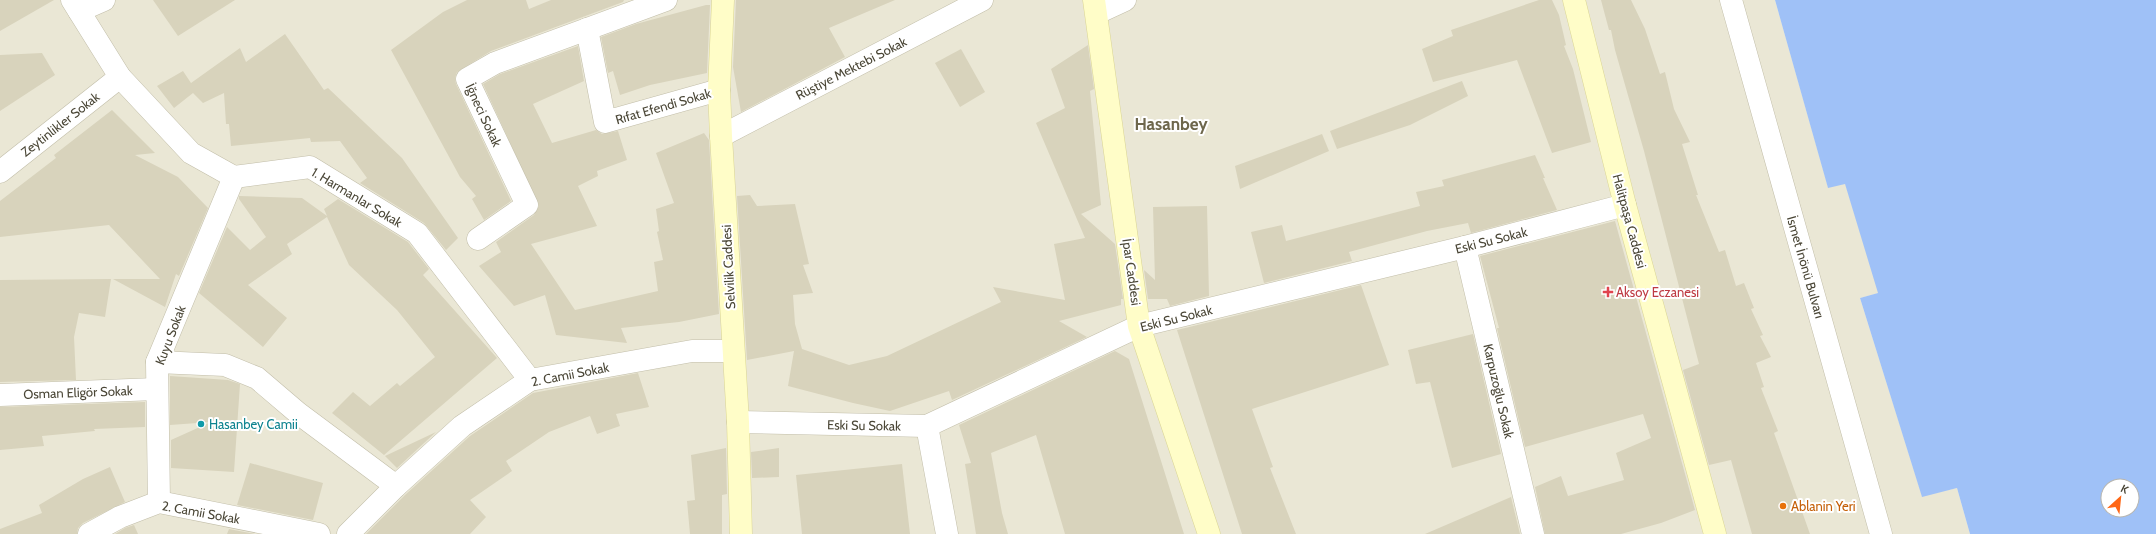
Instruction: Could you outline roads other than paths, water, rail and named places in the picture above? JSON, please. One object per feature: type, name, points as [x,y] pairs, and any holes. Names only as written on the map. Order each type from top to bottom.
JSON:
[{"type":"main road","name":"Selvilik Caddesi","points":[[722,0],[719,90],[732,351],[738,422],[741,534]]},
{"type":"main road","name":"Halitpaşa Caddesi","points":[[1574,0],[1625,205],[1715,534]]},
{"type":"main road","name":"İpar Caddesi","points":[[1095,7],[1139,326],[1209,534]]},
{"type":"street","points":[[104,0],[75,5],[120,77],[191,153],[234,177]]},
{"type":"street","name":"İğneci Sokak","points":[[478,239],[527,205],[467,79],[495,62],[666,0]]},
{"type":"street","name":"Rüştiye Mektebi Sokak","points":[[721,136],[982,0]]},
{"type":"street","points":[[1095,7],[1125,0]]},
{"type":"street","name":"İsmet İnönü Bulvarı","points":[[1731,0],[1881,534]]},
{"type":"street","name":"Rıfat Efendi Sokak","points":[[587,29],[605,122],[719,90]]},
{"type":"street","name":"Zeytinlikler Sokak","points":[[0,172],[120,77]]},
{"type":"street","name":"1. Harmanlar Sokak","points":[[234,177],[310,168],[416,233],[530,380]]},
{"type":"street","name":"Kuyu Sokak","points":[[159,502],[156,389],[157,362],[234,177]]},
{"type":"street","name":"Eski Su Sokak","points":[[738,422],[927,426],[1139,326],[1465,247],[1625,205]]},
{"type":"street","name":"Karpuzoğlu Sokak","points":[[1465,247],[1533,534]]},
{"type":"street","name":"2. Camii Sokak","points":[[348,534],[396,486],[462,426],[530,380],[692,351],[732,351]]},
{"type":"street","points":[[157,362],[225,365],[257,378],[298,413],[396,486]]},
{"type":"street","name":"Osman Eligör Sokak","points":[[0,395],[156,389]]},
{"type":"street","points":[[927,426],[947,534]]},
{"type":"street","name":"2. Camii Sokak","points":[[89,534],[120,517],[159,502],[319,534]]},
{"type":"water","points":[[1775,0],[2156,0],[2156,534],[1970,534],[1957,488],[1922,497],[1860,298],[1878,293],[1845,184],[1828,188]]},
{"type":"place","name":"Aksoy Eczanesi","points":[[1608,292]]},
{"type":"place","name":"Hasanbey Camii","points":[[201,424]]},
{"type":"place","name":"Ablanin Yeri","points":[[1783,506]]},
{"type":"district","name":"Hasanbey","points":[[1171,124]]}]
